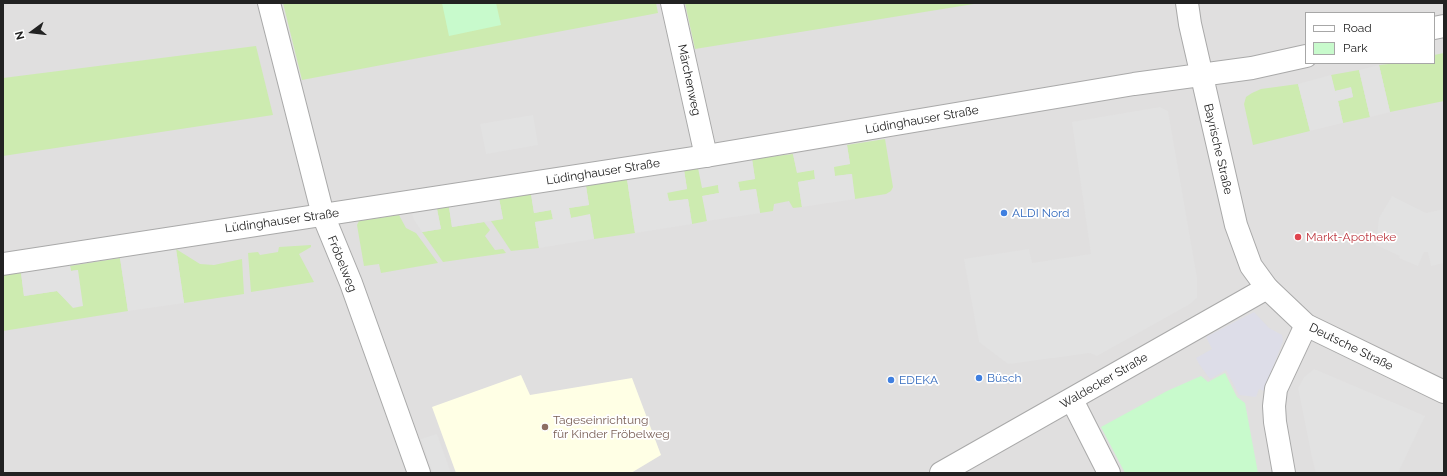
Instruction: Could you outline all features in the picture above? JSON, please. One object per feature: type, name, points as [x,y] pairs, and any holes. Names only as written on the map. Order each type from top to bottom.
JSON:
[{"type":"street","name":"Fröbelweg","points":[[269,3],[323,215],[351,283],[419,473]]},
{"type":"street","name":"Märchenweg","points":[[672,3],[706,156]]},
{"type":"street","name":"Bayrische Straße","points":[[1187,3],[1190,24],[1236,225],[1251,266],[1267,288]]},
{"type":"street","name":"Lüdinghauser Straße","points":[[3,264],[706,156],[1134,84],[1252,68],[1305,56]]},
{"type":"street","name":"Deutsche Straße","points":[[1267,288],[1306,325],[1444,392]]},
{"type":"street","name":"Waldecker Straße","points":[[941,473],[1267,288]]},
{"type":"street","points":[[1284,473],[1275,422],[1274,406],[1276,389],[1306,325]]},
{"type":"street","points":[[1072,400],[1109,473]]},
{"type":"shaded area","points":[[3,3],[1444,3],[1444,473],[3,473]]},
{"type":"shaded area","points":[[1379,65],[1390,112],[1370,117],[1359,70]]},
{"type":"shaded area","points":[[1331,75],[1335,91],[1351,87],[1353,97],[1338,101],[1343,123],[1310,131],[1298,84]]},
{"type":"shaded area","points":[[1160,107],[1168,111],[1197,278],[1197,298],[1190,304],[1097,356],[1090,353],[1008,364],[979,342],[964,259],[1029,249],[1032,263],[1091,254],[1072,122]]},
{"type":"shaded area","points":[[533,115],[538,145],[486,154],[480,124]]},
{"type":"shaded area","points":[[847,145],[850,164],[834,167],[835,176],[852,174],[855,199],[802,207],[798,182],[815,179],[814,170],[797,173],[793,154]]},
{"type":"shaded area","points":[[752,159],[755,179],[738,182],[740,191],[756,189],[760,213],[707,221],[702,196],[719,193],[718,185],[702,188],[698,168]]},
{"type":"shaded area","points":[[684,170],[687,189],[667,193],[669,201],[688,199],[692,224],[635,233],[627,179]]},
{"type":"shaded area","points":[[586,186],[589,205],[569,208],[571,218],[590,214],[594,239],[539,248],[535,222],[553,219],[551,210],[534,213],[531,194]]},
{"type":"shaded area","points":[[1392,196],[1426,213],[1444,209],[1444,263],[1431,266],[1428,252],[1424,252],[1418,266],[1399,258],[1400,256],[1376,245],[1379,218]]},
{"type":"shaded area","points":[[499,198],[503,219],[452,227],[449,207]]},
{"type":"shaded area","points":[[437,209],[441,229],[422,232],[412,214]]},
{"type":"shaded area","points":[[176,249],[184,303],[128,311],[120,258]]},
{"type":"shaded area","points":[[70,266],[71,271],[78,270],[83,306],[73,308],[57,291],[24,296],[21,273]]},
{"type":"shaded area","points":[[1254,312],[1269,328],[1282,335],[1283,341],[1264,391],[1259,389],[1256,397],[1239,395],[1226,370],[1210,379],[1196,358],[1212,349],[1206,337]]},
{"type":"shaded area","points":[[1314,369],[1425,416],[1398,473],[1316,473],[1298,388],[1304,377]]},
{"type":"shaded area","name":"Tageseinrichtung für Kinder Fröbelweg","points":[[521,375],[530,395],[632,378],[661,455],[631,473],[456,473],[432,407]]},
{"type":"shaded area","points":[[437,434],[451,473],[433,473],[421,439]]},
{"type":"green space","points":[[283,3],[656,3],[658,13],[302,80]]},
{"type":"green space","points":[[442,3],[496,3],[501,25],[449,36]]},
{"type":"green space","points":[[685,3],[980,3],[695,49]]},
{"type":"green space","points":[[256,46],[273,115],[3,156],[3,78]]},
{"type":"green space","points":[[1444,53],[1444,101],[1390,112],[1379,65],[1435,64],[1435,55]]},
{"type":"green space","points":[[1359,70],[1370,117],[1343,123],[1338,101],[1353,97],[1351,88],[1335,91],[1331,75]]},
{"type":"green space","points":[[1298,84],[1310,131],[1253,145],[1244,104],[1246,97],[1261,89]]},
{"type":"green space","points":[[885,139],[893,187],[891,191],[886,194],[855,199],[851,174],[835,176],[833,166],[850,164],[847,145]]},
{"type":"green space","points":[[793,154],[797,172],[814,170],[815,179],[798,182],[802,207],[793,208],[789,201],[774,204],[773,211],[760,213],[756,189],[740,191],[738,181],[755,179],[752,159]]},
{"type":"green space","points":[[698,168],[718,185],[719,193],[703,196],[707,221],[692,224],[688,199],[669,202],[667,192],[687,189],[684,170]]},
{"type":"green space","points":[[627,179],[635,233],[594,239],[590,215],[571,218],[569,208],[589,205],[586,186]]},
{"type":"green space","points":[[531,194],[534,213],[551,210],[553,220],[535,222],[539,248],[511,251],[491,221],[503,219],[499,198]]},
{"type":"green space","points":[[449,207],[452,227],[484,222],[490,230],[485,236],[495,250],[503,249],[506,253],[443,262],[422,232],[441,229],[437,209]]},
{"type":"green space","points":[[399,215],[406,228],[416,233],[438,263],[381,273],[379,264],[364,266],[357,225],[359,221]]},
{"type":"green space","points":[[311,245],[311,247],[299,254],[314,282],[251,292],[248,253],[258,252],[260,255],[278,252],[279,247]]},
{"type":"green space","points":[[176,249],[200,264],[214,265],[242,259],[244,294],[184,303]]},
{"type":"green space","points":[[120,258],[128,311],[3,331],[3,275],[21,273],[24,296],[57,291],[73,307],[78,270],[71,271],[70,266]]},
{"type":"green space","points":[[1225,373],[1237,397],[1245,403],[1258,473],[1125,473],[1101,427],[1167,391],[1201,376],[1208,382]]},
{"type":"place","name":"ALDI Nord","points":[[1004,213]]},
{"type":"place","name":"Markt-Apotheke","points":[[1298,237]]},
{"type":"place","name":"Büsch","points":[[979,378]]},
{"type":"place","name":"EDEKA","points":[[891,380]]},
{"type":"place","name":"Tageseinrichtung für Kinder Fröbelweg","points":[[545,427]]}]
